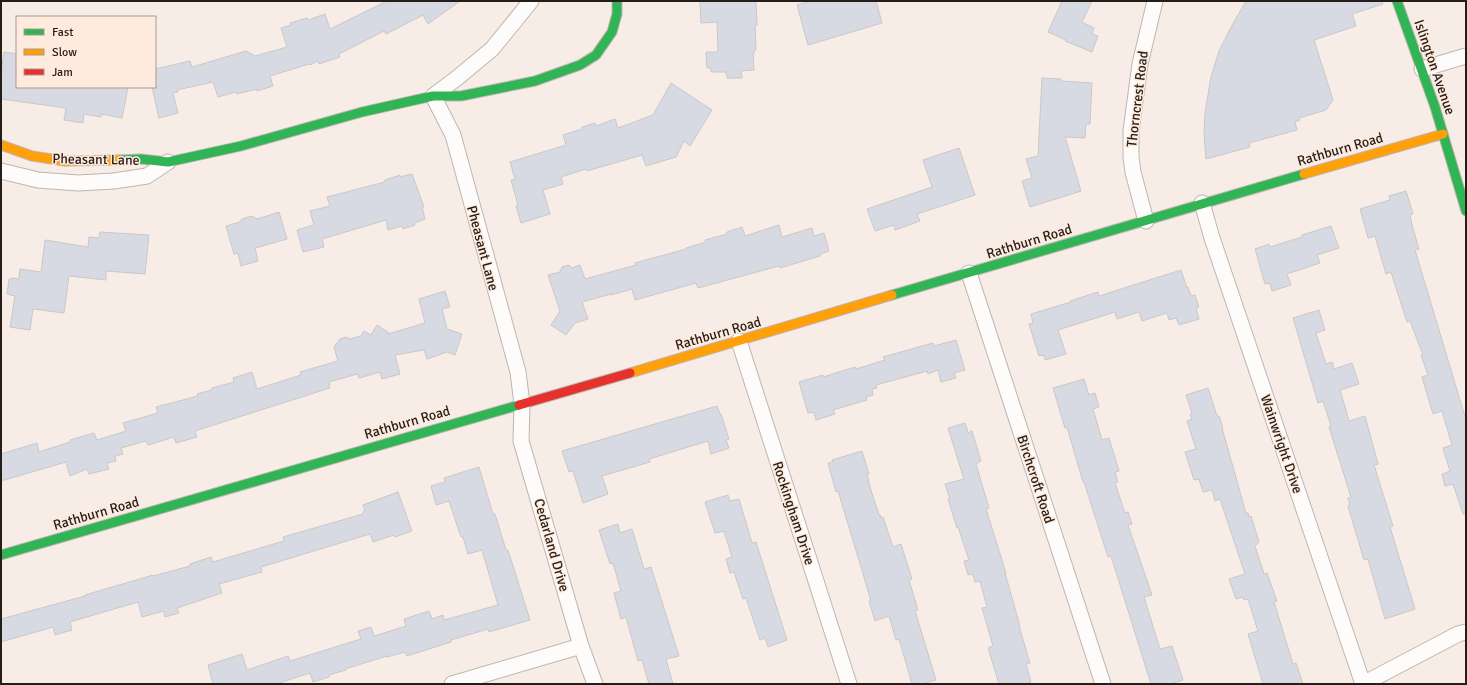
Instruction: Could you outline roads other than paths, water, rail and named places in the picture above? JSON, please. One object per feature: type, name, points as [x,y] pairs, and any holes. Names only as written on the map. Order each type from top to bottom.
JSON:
[{"type":"street","name":"Pheasant Lane","points":[[433,96],[492,49],[532,1]]},
{"type":"street","name":"Pheasant Lane","points":[[1,145],[32,156],[65,161],[141,159],[168,162],[240,146],[362,112],[433,96],[461,96],[534,81],[580,65],[596,55],[607,40],[616,20],[617,1]]},
{"type":"street","name":"Thorncrest Road","points":[[1146,220],[1133,172],[1131,157],[1131,131],[1140,64],[1155,1]]},
{"type":"street","name":"Islington Avenue","points":[[1397,1],[1435,107],[1466,211]]},
{"type":"street","points":[[1422,69],[1466,56]]},
{"type":"street","name":"Pheasant Lane","points":[[433,96],[453,134],[518,372],[522,404]]},
{"type":"street","name":"Rathburn Road","points":[[1,555],[740,341],[1202,203],[1443,134]]},
{"type":"street","name":"Pheasant Lane","points":[[1,171],[38,180],[78,183],[114,181],[147,176],[168,162]]},
{"type":"street","name":"Wainwright Drive","points":[[1202,203],[1212,238],[1363,684]]},
{"type":"street","name":"Birchcroft Road","points":[[969,273],[1103,684]]},
{"type":"street","name":"Rockingham Drive","points":[[740,341],[849,684]]},
{"type":"street","name":"Cedarland Drive","points":[[522,404],[521,441],[581,646],[596,684]]},
{"type":"street","points":[[1363,684],[1458,634],[1466,632]]},
{"type":"street","points":[[452,684],[581,646]]}]
